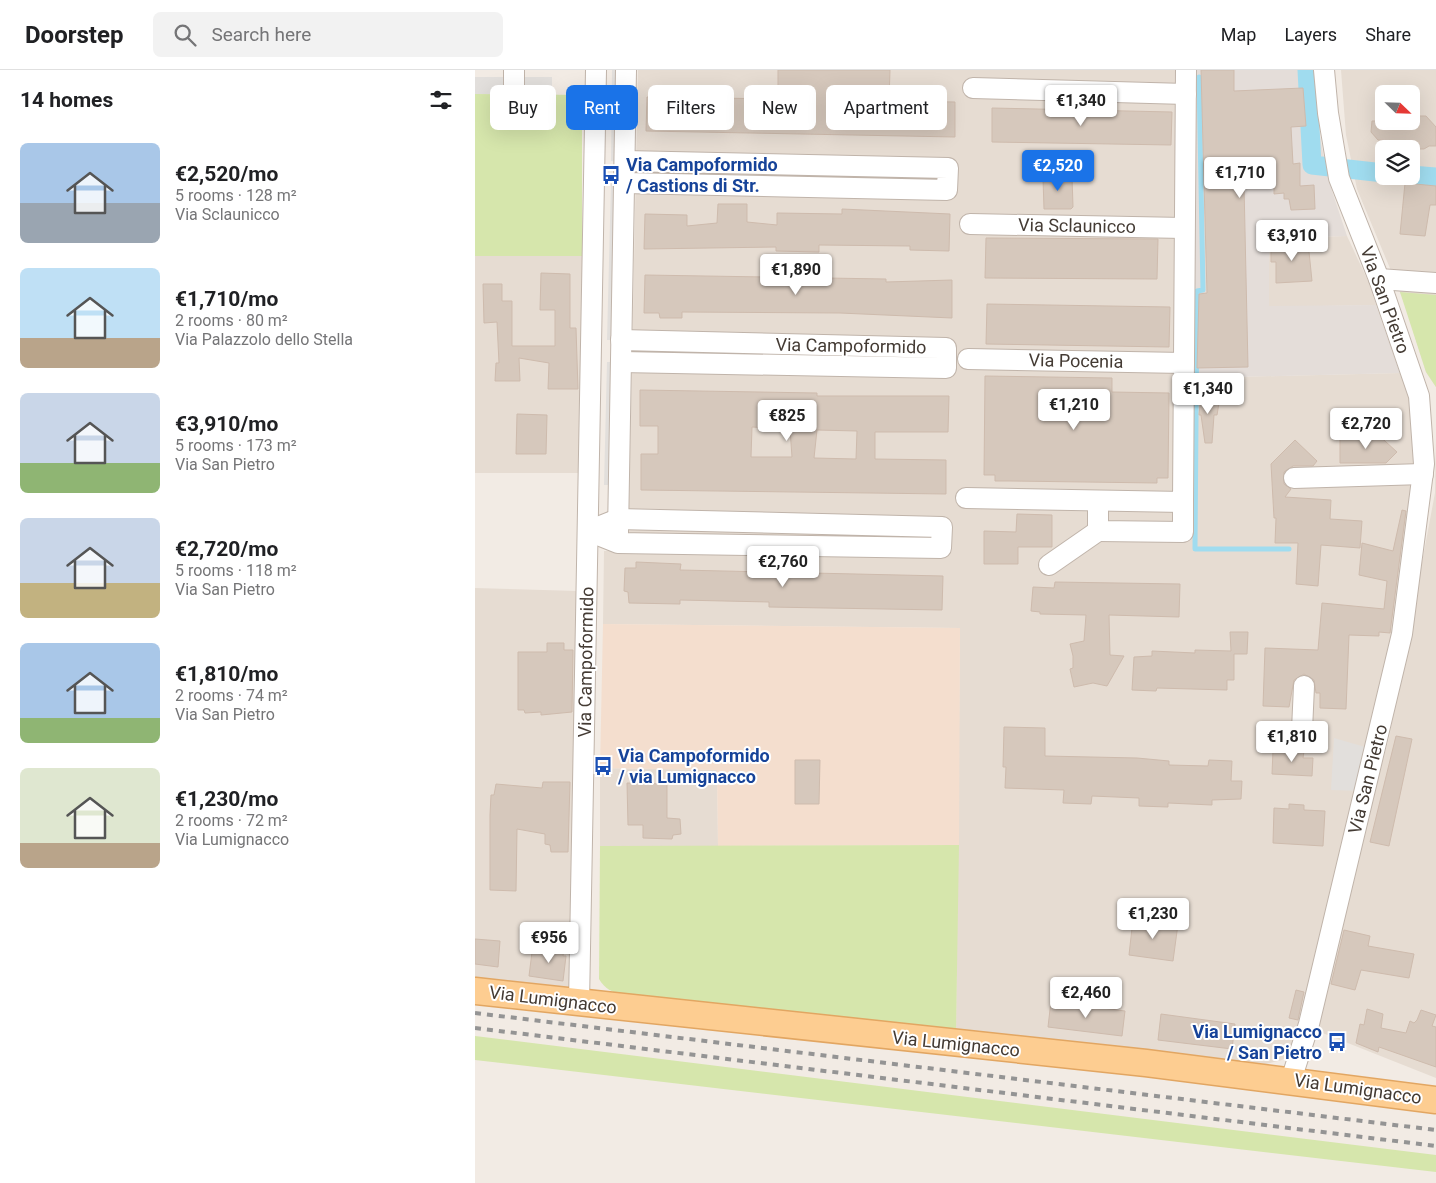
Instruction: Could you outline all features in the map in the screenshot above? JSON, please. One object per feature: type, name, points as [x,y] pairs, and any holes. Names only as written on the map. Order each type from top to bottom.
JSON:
[{"type":"main road","name":"Via Lumignacco","points":[[475,991],[579,1004],[1291,1080],[1436,1100]]},
{"type":"street","points":[[514,70],[514,85]]},
{"type":"street","name":"Via Campoformido","points":[[579,1004],[596,70]]},
{"type":"street","points":[[618,543],[626,70]]},
{"type":"street","points":[[1049,565],[1098,532],[1183,532],[1186,70]]},
{"type":"street","name":"Via San Pietro","points":[[1291,1080],[1309,1024],[1402,634],[1423,474],[1428,398],[1379,279],[1337,169],[1324,70]]},
{"type":"street","points":[[973,88],[1186,94]]},
{"type":"street","points":[[624,184],[947,190],[947,168],[625,161]]},
{"type":"street","name":"Via Sclaunicco","points":[[970,224],[1184,228]]},
{"type":"street","points":[[1379,279],[1436,283]]},
{"type":"street","name":"Via Campoformido","points":[[621,340],[947,348],[946,368],[621,362]]},
{"type":"street","name":"Via Pocenia","points":[[968,359],[1184,363]]},
{"type":"street","points":[[1295,478],[1423,474]]},
{"type":"street","points":[[966,498],[1183,502]]},
{"type":"street","points":[[1098,500],[1098,532]]},
{"type":"street","points":[[619,519],[942,527],[941,548],[618,543],[588,531],[619,519]]},
{"type":"street","points":[[1302,730],[1304,686]]},
{"type":"shaded area","points":[[612,70],[626,70],[625,85],[612,85]]},
{"type":"shaded area","points":[[638,70],[1195,70],[1194,378],[1400,373],[1411,401],[1415,471],[1402,610],[1313,994],[1289,1055],[1282,1060],[1262,1065],[956,1033],[960,628],[603,624],[604,551],[628,551]]},
{"type":"shaded area","points":[[1195,70],[1311,70],[1313,98],[1323,153],[1332,191],[1347,236],[1269,238],[1269,306],[1376,305],[1400,373],[1194,378]]},
{"type":"shaded area","points":[[1341,70],[1436,70],[1436,387],[1426,372],[1404,302],[1357,189],[1346,135]]},
{"type":"shaded area","points":[[475,77],[552,77],[552,85],[490,85],[490,94],[475,94]]},
{"type":"shaded area","points":[[611,130],[620,130],[617,162],[611,161]]},
{"type":"shaded area","points":[[611,183],[624,183],[621,340],[607,340]]},
{"type":"shaded area","points":[[1347,236],[1369,283],[1376,305],[1269,307],[1269,238]]},
{"type":"shaded area","points":[[475,256],[582,256],[581,473],[475,473]]},
{"type":"shaded area","points":[[607,362],[621,362],[619,485],[604,485]]},
{"type":"shaded area","points":[[1436,438],[1436,1078],[1315,1030],[1337,928],[1389,738],[1435,493]]},
{"type":"shaded area","points":[[475,588],[578,591],[573,993],[475,981]]},
{"type":"shaded area","points":[[603,624],[960,628],[959,845],[718,846],[717,770],[600,768]]},
{"type":"shaded area","points":[[1334,738],[1372,749],[1362,791],[1331,790]]},
{"type":"shaded area","points":[[600,768],[717,770],[718,846],[600,846]]},
{"type":"green space","points":[[475,94],[490,94],[490,130],[556,130],[556,95],[566,95],[566,130],[582,130],[582,256],[475,256]]},
{"type":"green space","points":[[1400,292],[1436,295],[1436,387],[1426,372]]},
{"type":"green space","points":[[959,845],[956,1033],[623,995],[609,990],[599,979],[600,846]]},
{"type":"green space","points":[[475,1036],[1436,1155],[1436,1172],[475,1060]]},
{"type":"building","points":[[778,70],[890,70],[890,85],[826,85],[826,130],[947,130],[947,102],[955,102],[955,137],[646,131],[647,97],[648,130],[734,130],[734,98],[744,98],[744,130],[816,130],[816,85],[778,85]]},
{"type":"building","points":[[1201,70],[1234,70],[1234,91],[1303,88],[1306,126],[1291,127],[1293,164],[1300,163],[1300,186],[1314,185],[1315,209],[1291,210],[1289,199],[1284,199],[1284,193],[1274,194],[1274,184],[1244,185],[1248,367],[1197,368],[1199,294],[1207,293]]},
{"type":"building","points":[[992,108],[1172,112],[1171,145],[992,142]]},
{"type":"building","points":[[1420,116],[1426,116],[1436,127],[1436,146],[1420,149],[1420,140],[1378,140],[1371,132],[1372,121],[1375,121],[1375,130],[1420,130]]},
{"type":"building","points":[[1045,175],[1072,176],[1073,207],[1071,209],[1044,209],[1043,178],[1045,178]]},
{"type":"building","points":[[1405,185],[1436,186],[1436,205],[1430,205],[1425,236],[1400,234]]},
{"type":"building","points":[[718,204],[747,204],[747,222],[777,225],[777,213],[842,214],[842,209],[950,214],[949,251],[910,250],[910,246],[819,245],[819,252],[776,251],[776,247],[644,249],[645,214],[687,215],[687,226],[717,223]]},
{"type":"building","points":[[986,238],[1158,239],[1157,279],[985,278]]},
{"type":"building","points":[[1308,242],[1312,281],[1276,283],[1276,262],[1271,262],[1271,244]]},
{"type":"building","points":[[541,273],[570,274],[570,328],[576,328],[578,389],[548,389],[549,363],[519,358],[520,381],[495,381],[496,363],[499,363],[497,322],[484,323],[483,284],[502,284],[502,301],[512,301],[512,346],[555,346],[555,310],[540,310]]},
{"type":"building","points":[[645,275],[886,279],[886,282],[952,280],[952,318],[840,313],[682,312],[682,318],[660,318],[659,313],[644,313]]},
{"type":"building","points":[[987,304],[1170,307],[1169,347],[986,344]]},
{"type":"building","points":[[985,376],[1112,378],[1112,392],[1169,393],[1168,478],[1157,478],[1157,483],[995,481],[995,475],[984,475]]},
{"type":"building","points":[[640,390],[817,393],[817,396],[949,396],[948,432],[875,432],[875,459],[946,460],[946,494],[641,490],[641,454],[658,454],[658,426],[640,426]],"holes":[[[752,427],[790,429],[792,457],[751,457]],[[817,430],[857,431],[856,459],[814,458]]]},
{"type":"building","points":[[1201,394],[1215,395],[1215,402],[1219,403],[1217,415],[1214,415],[1212,443],[1205,443],[1201,415],[1199,415]]},
{"type":"building","points":[[517,414],[547,415],[546,454],[516,454]]},
{"type":"building","points":[[1374,431],[1397,452],[1386,463],[1340,463],[1340,439],[1366,438]]},
{"type":"building","points":[[1295,440],[1317,461],[1313,466],[1293,466],[1284,472],[1284,484],[1291,489],[1285,497],[1331,500],[1330,519],[1362,521],[1360,548],[1321,545],[1318,586],[1296,584],[1298,543],[1275,543],[1276,518],[1274,518],[1271,464]]},
{"type":"building","points":[[1402,510],[1406,511],[1390,633],[1379,632],[1379,636],[1349,635],[1346,709],[1320,708],[1320,693],[1316,693],[1314,680],[1304,674],[1294,680],[1289,707],[1263,706],[1265,648],[1318,650],[1322,603],[1384,609],[1387,581],[1359,575],[1362,543],[1393,551]]},
{"type":"building","points":[[1017,514],[1052,515],[1052,547],[1018,547],[1018,564],[984,564],[984,531],[1016,532]]},
{"type":"building","points":[[636,562],[681,564],[680,570],[943,576],[942,610],[769,607],[769,602],[680,600],[680,604],[629,603],[628,592],[624,591],[625,568],[636,568]]},
{"type":"building","points":[[1055,582],[1180,584],[1179,617],[1109,615],[1110,655],[1124,656],[1107,686],[1093,683],[1074,687],[1070,669],[1073,668],[1073,656],[1070,644],[1084,641],[1086,615],[1040,614],[1040,612],[1031,611],[1033,587],[1054,588]]},
{"type":"building","points":[[1230,632],[1248,632],[1247,654],[1234,654],[1234,680],[1227,680],[1227,690],[1157,688],[1156,691],[1132,690],[1134,657],[1152,656],[1152,651],[1195,653],[1195,650],[1231,651]]},
{"type":"building","points":[[547,643],[564,643],[564,650],[573,650],[572,712],[541,715],[541,712],[525,713],[524,710],[518,710],[518,652],[547,652]]},
{"type":"building","points":[[1004,727],[1045,728],[1045,756],[1137,758],[1169,761],[1169,765],[1208,766],[1209,760],[1232,761],[1231,781],[1242,781],[1241,799],[1212,800],[1212,805],[1168,803],[1168,807],[1139,806],[1139,798],[1092,796],[1091,804],[1063,803],[1064,790],[1005,788],[1006,767],[1003,767]]},
{"type":"building","points":[[1396,736],[1412,739],[1389,846],[1370,842]]},
{"type":"building","points":[[1273,750],[1304,751],[1303,758],[1313,758],[1312,776],[1272,774]]},
{"type":"building","points":[[795,760],[820,760],[819,804],[795,804]]},
{"type":"building","points":[[543,782],[570,782],[568,852],[551,852],[550,845],[545,844],[545,834],[517,829],[516,891],[490,890],[491,795],[494,795],[496,784],[542,788]]},
{"type":"building","points":[[627,783],[667,784],[667,818],[680,819],[681,834],[673,835],[672,839],[643,838],[643,825],[628,825]]},
{"type":"building","points":[[1289,804],[1304,805],[1304,810],[1325,811],[1323,846],[1273,843],[1274,808],[1289,809]]},
{"type":"building","points":[[1133,919],[1178,924],[1173,961],[1129,955]]},
{"type":"building","points":[[1344,930],[1370,936],[1368,946],[1414,954],[1409,978],[1361,970],[1355,990],[1331,984]]},
{"type":"building","points":[[475,939],[500,941],[498,967],[475,964]]},
{"type":"building","points":[[546,945],[564,946],[563,956],[566,956],[563,981],[529,976],[532,952],[546,954]]},
{"type":"building","points":[[1296,990],[1304,992],[1298,1020],[1289,1018]]},
{"type":"building","points":[[1051,1001],[1125,1011],[1122,1036],[1048,1027]]},
{"type":"building","points":[[1367,1009],[1383,1014],[1381,1028],[1406,1033],[1410,1021],[1414,1023],[1417,1020],[1421,1010],[1436,1015],[1432,1026],[1436,1027],[1436,1067],[1379,1047],[1378,1052],[1356,1043],[1360,1024],[1364,1025]]},
{"type":"building","points":[[1161,1014],[1235,1024],[1232,1049],[1158,1040]]},
{"type":"waterway","points":[[1307,70],[1312,165],[1375,172]]},
{"type":"waterway","points":[[1199,77],[1203,290],[1197,291],[1195,549],[1289,549]]},
{"type":"waterway","points":[[1420,176],[1436,177]]},
{"type":"railway","points":[[475,1013],[1436,1130]]},
{"type":"railway","points":[[475,1028],[1436,1146]]},
{"type":"place","name":"Via Campoformido / Castions di Str.","points":[[611,175]]},
{"type":"place","name":"Via Campoformido / via Lumignacco","points":[[603,766]]},
{"type":"place","name":"Via Lumignacco / San Pietro","points":[[1337,1042]]}]
